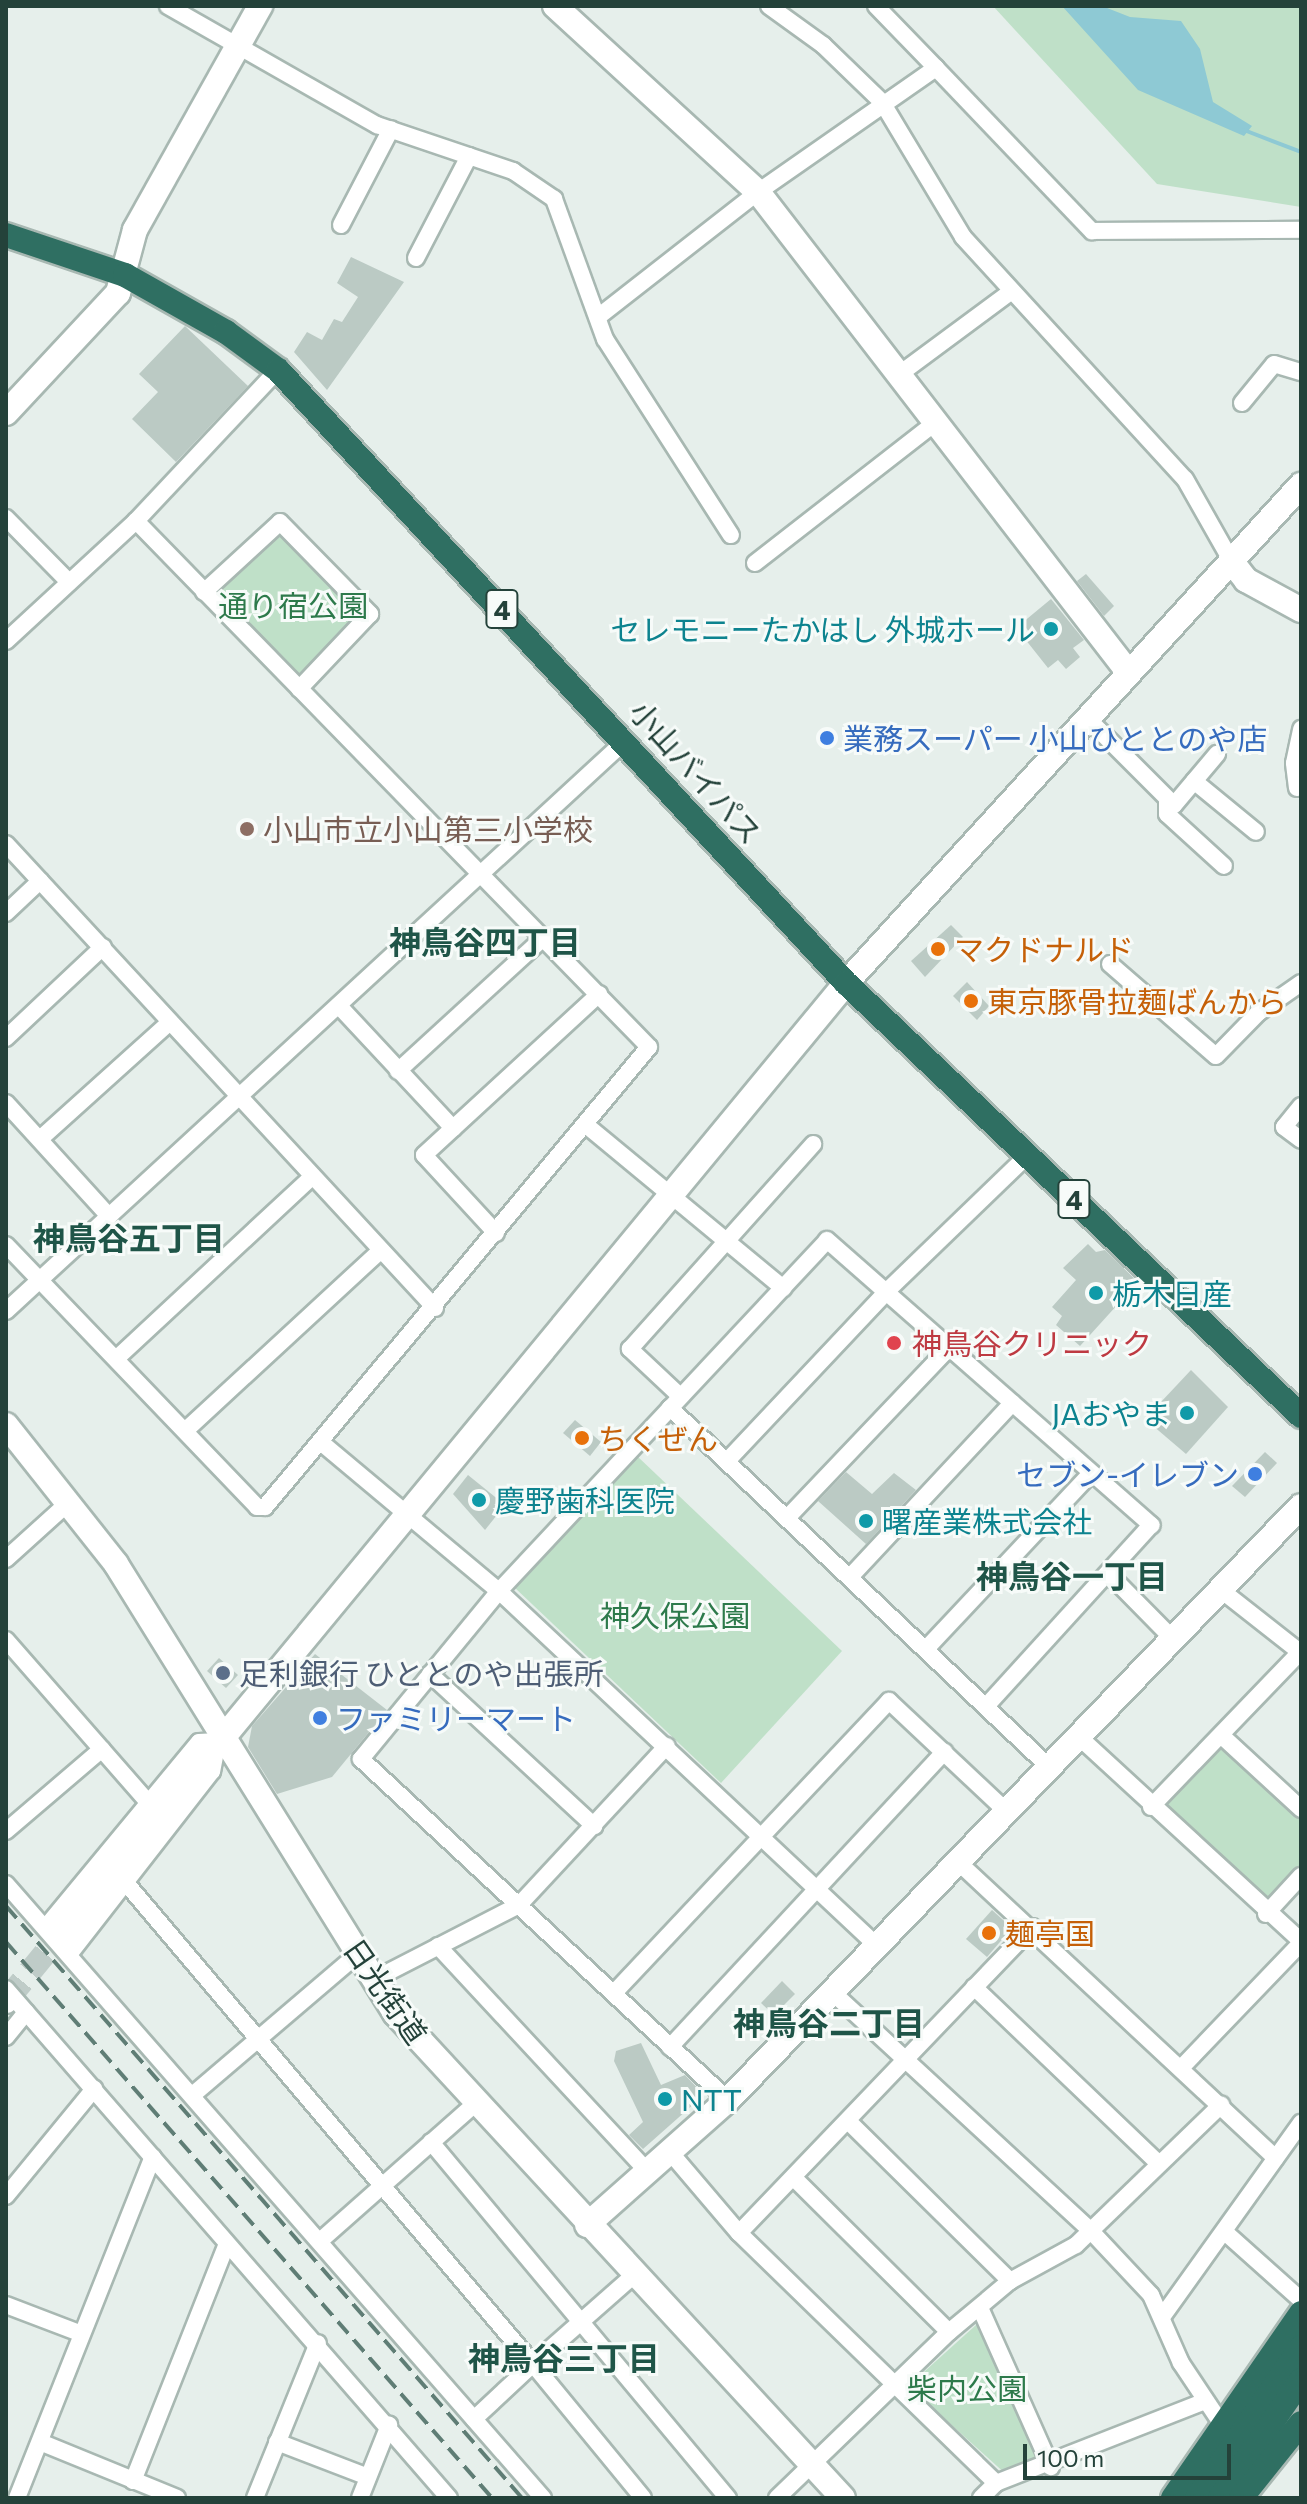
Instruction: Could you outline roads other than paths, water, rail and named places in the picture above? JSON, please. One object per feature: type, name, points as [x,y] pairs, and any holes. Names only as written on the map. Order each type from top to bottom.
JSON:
[{"type":"highway","name":"小山バイパス","points":[[6,235],[125,275],[185,306],[278,370],[846,983],[1301,1416]]},
{"type":"highway","points":[[1173,2498],[1301,2313]]},
{"type":"highway","points":[[1197,2498],[1301,2347]]},
{"type":"highway","points":[[1220,2498],[1301,2380]]},
{"type":"highway","points":[[1249,2494],[1301,2423]]},
{"type":"street","points":[[168,6],[391,129],[513,171],[554,199],[605,339],[731,535]]},
{"type":"street","points":[[6,413],[106,311],[125,275],[135,230],[260,6]]},
{"type":"street","points":[[555,6],[758,192],[901,373],[1129,673]]},
{"type":"street","points":[[769,6],[823,45],[882,102],[963,237],[1185,479],[1232,562],[1246,580],[1301,610]]},
{"type":"street","points":[[876,6],[1092,231],[1301,230]]},
{"type":"street","points":[[598,317],[758,192],[882,102],[936,68]]},
{"type":"street","points":[[341,225],[391,129]]},
{"type":"street","points":[[416,258],[469,156]]},
{"type":"street","points":[[901,373],[1012,291]]},
{"type":"street","points":[[1242,403],[1274,364],[1301,372]]},
{"type":"street","points":[[6,641],[136,521],[278,370]]},
{"type":"street","points":[[755,563],[936,422]]},
{"type":"street","points":[[58,1939],[669,1193],[846,983],[1301,485]]},
{"type":"street","points":[[6,518],[69,582]]},
{"type":"street","points":[[6,1245],[257,1507],[265,1507],[323,1444],[649,1047],[136,521]]},
{"type":"street","points":[[204,592],[280,522],[350,593],[370,614],[299,689]]},
{"type":"street","points":[[1087,718],[1167,802],[1174,805],[1217,754]]},
{"type":"street","points":[[1297,788],[1301,729]]},
{"type":"street","points":[[6,1311],[43,1281],[109,1216],[242,1099],[625,741]]},
{"type":"street","points":[[1194,781],[1256,832]]},
{"type":"street","points":[[1167,802],[1167,814],[1224,866]]},
{"type":"street","points":[[6,844],[435,1308]]},
{"type":"street","points":[[6,913],[40,881]]},
{"type":"street","points":[[398,1071],[544,937]]},
{"type":"street","points":[[6,1038],[103,947]]},
{"type":"street","points":[[1110,964],[1216,1056],[1258,1013],[1301,983]]},
{"type":"street","points":[[496,1233],[424,1155],[599,994]]},
{"type":"street","points":[[340,1007],[453,1128]]},
{"type":"street","points":[[40,1139],[170,1022]]},
{"type":"street","points":[[6,1103],[109,1216]]},
{"type":"street","points":[[1301,1106],[1284,1127],[1301,1140]]},
{"type":"street","points":[[586,1125],[783,1288]]},
{"type":"street","points":[[813,1144],[630,1349],[727,1461],[1048,1766]]},
{"type":"street","points":[[727,1461],[887,1291],[1027,1156]]},
{"type":"street","points":[[117,1358],[313,1176]]},
{"type":"street","points":[[728,2100],[361,1759],[499,1591],[827,1240],[1151,1525],[987,1705]]},
{"type":"street","points":[[186,1430],[381,1250]]},
{"type":"street","points":[[787,1518],[949,1348]]},
{"type":"street","points":[[850,1577],[1012,1403]]},
{"type":"street","name":"日光街道","points":[[6,1425],[69,1502],[373,1980],[475,2104],[843,2498]]},
{"type":"street","points":[[323,1444],[499,1591],[818,1886],[874,1943]]},
{"type":"street","points":[[926,1649],[1091,1473]]},
{"type":"street","points":[[6,1559],[69,1502]]},
{"type":"street","points":[[587,2225],[728,2100],[874,1943],[1301,1506]]},
{"type":"street","points":[[1109,1574],[1173,1639]]},
{"type":"street","points":[[1151,1807],[1300,1652],[1221,1590]]},
{"type":"street","points":[[6,1640],[148,1802]]},
{"type":"street","points":[[430,1674],[594,1826]]},
{"type":"street","points":[[614,1993],[759,1834],[889,1701],[1005,1810]]},
{"type":"street","points":[[1078,1736],[1266,1914],[1301,1942],[1182,2067]]},
{"type":"street","points":[[1222,1736],[1301,1809]]},
{"type":"street","points":[[58,1939],[148,1802],[199,1742],[221,1737]]},
{"type":"street","points":[[58,1939],[126,1883],[212,1771],[221,1737]]},
{"type":"street","points":[[373,1980],[519,1905],[667,1746]]},
{"type":"street","points":[[6,1831],[102,1749]]},
{"type":"street","points":[[670,2047],[944,1752]]},
{"type":"street","points":[[956,1860],[1032,1927],[1276,2158]]},
{"type":"street","points":[[1266,1914],[1301,1876]]},
{"type":"street","points":[[126,1883],[254,2041],[533,2364],[643,2498]]},
{"type":"street","points":[[6,1884],[195,2093],[543,2498]]},
{"type":"street","points":[[739,2233],[1032,1927]]},
{"type":"street","points":[[438,1946],[648,2172]]},
{"type":"street","points":[[195,2093],[358,1954]]},
{"type":"street","points":[[974,1987],[1159,2164]]},
{"type":"street","points":[[6,1989],[13,2005],[94,2089],[227,2244],[318,2343],[449,2498]]},
{"type":"street","points":[[830,1990],[1090,2230],[1151,2295],[1203,2402],[1223,2426]]},
{"type":"street","points":[[6,2037],[13,2005]]},
{"type":"street","points":[[6,2196],[94,2089]]},
{"type":"street","points":[[320,2241],[475,2104]]},
{"type":"street","points":[[777,2498],[949,2332],[981,2310],[1010,2281],[1090,2230],[1221,2105]]},
{"type":"street","points":[[848,2121],[1010,2281]]},
{"type":"street","points":[[1162,2317],[1226,2233],[1301,2123]]},
{"type":"street","points":[[431,2142],[728,2498]]},
{"type":"street","points":[[670,2152],[739,2233],[996,2483]]},
{"type":"street","points":[[17,2498],[153,2157]]},
{"type":"street","points":[[794,2178],[949,2332]]},
{"type":"street","points":[[1226,2233],[1301,2300]]},
{"type":"street","points":[[133,2481],[227,2244]]},
{"type":"street","points":[[474,2419],[634,2275]]},
{"type":"street","points":[[6,2305],[82,2334]]},
{"type":"street","points":[[981,2310],[1051,2467]]},
{"type":"street","points":[[255,2498],[318,2343]]},
{"type":"street","points":[[981,2498],[996,2483],[1051,2467],[1203,2402]]},
{"type":"street","points":[[360,2498],[389,2425]]},
{"type":"street","points":[[40,2442],[177,2498]]},
{"type":"street","points":[[277,2442],[368,2477]]},
{"type":"water","points":[[1062,6],[1102,6],[1130,17],[1181,21],[1200,49],[1213,102],[1252,126],[1244,136],[1138,90]]},
{"type":"waterway","points":[[1244,130],[1301,152]]},
{"type":"tunnel","points":[[7,2000],[61,1934]]},
{"type":"railway","points":[[6,1906],[522,2498]]},
{"type":"railway","points":[[6,1942],[492,2498]]},
{"type":"place","name":"セレモニーたかはし 外城ホール","points":[[1051,629]]},
{"type":"place","name":"業務スーパー 小山ひととのや店","points":[[827,738]]},
{"type":"place","name":"小山市立小山第三小学校","points":[[247,829]]},
{"type":"place","name":"マクドナルド","points":[[938,949]]},
{"type":"place","name":"東京豚骨拉麺ばんから","points":[[971,1001]]},
{"type":"place","name":"栃木日産","points":[[1096,1293]]},
{"type":"place","name":"神鳥谷クリニック","points":[[894,1343]]},
{"type":"place","name":"JAおやま","points":[[1187,1413]]},
{"type":"place","name":"ちくぜん","points":[[582,1438]]},
{"type":"place","name":"セブン-イレブン","points":[[1255,1474]]},
{"type":"place","name":"慶野歯科医院","points":[[479,1500]]},
{"type":"place","name":"曙産業株式会社","points":[[866,1521]]},
{"type":"place","name":"足利銀行 ひととのや出張所","points":[[223,1673]]},
{"type":"place","name":"ファミリーマート","points":[[320,1718]]},
{"type":"place","name":"麺亭国","points":[[989,1933]]},
{"type":"place","name":"NTT","points":[[665,2099]]},
{"type":"district","name":"神鳥谷四丁目","points":[[485,941]]},
{"type":"district","name":"神鳥谷五丁目","points":[[129,1237]]},
{"type":"district","name":"神鳥谷一丁目","points":[[1072,1575]]},
{"type":"district","name":"神鳥谷二丁目","points":[[829,2022]]},
{"type":"district","name":"神鳥谷三丁目","points":[[564,2357]]},
{"type":"park label","name":"通り宿公園","points":[[293,605]]},
{"type":"park label","name":"神久保公園","points":[[675,1615]]},
{"type":"park label","name":"柴内公園","points":[[967,2388]]}]
